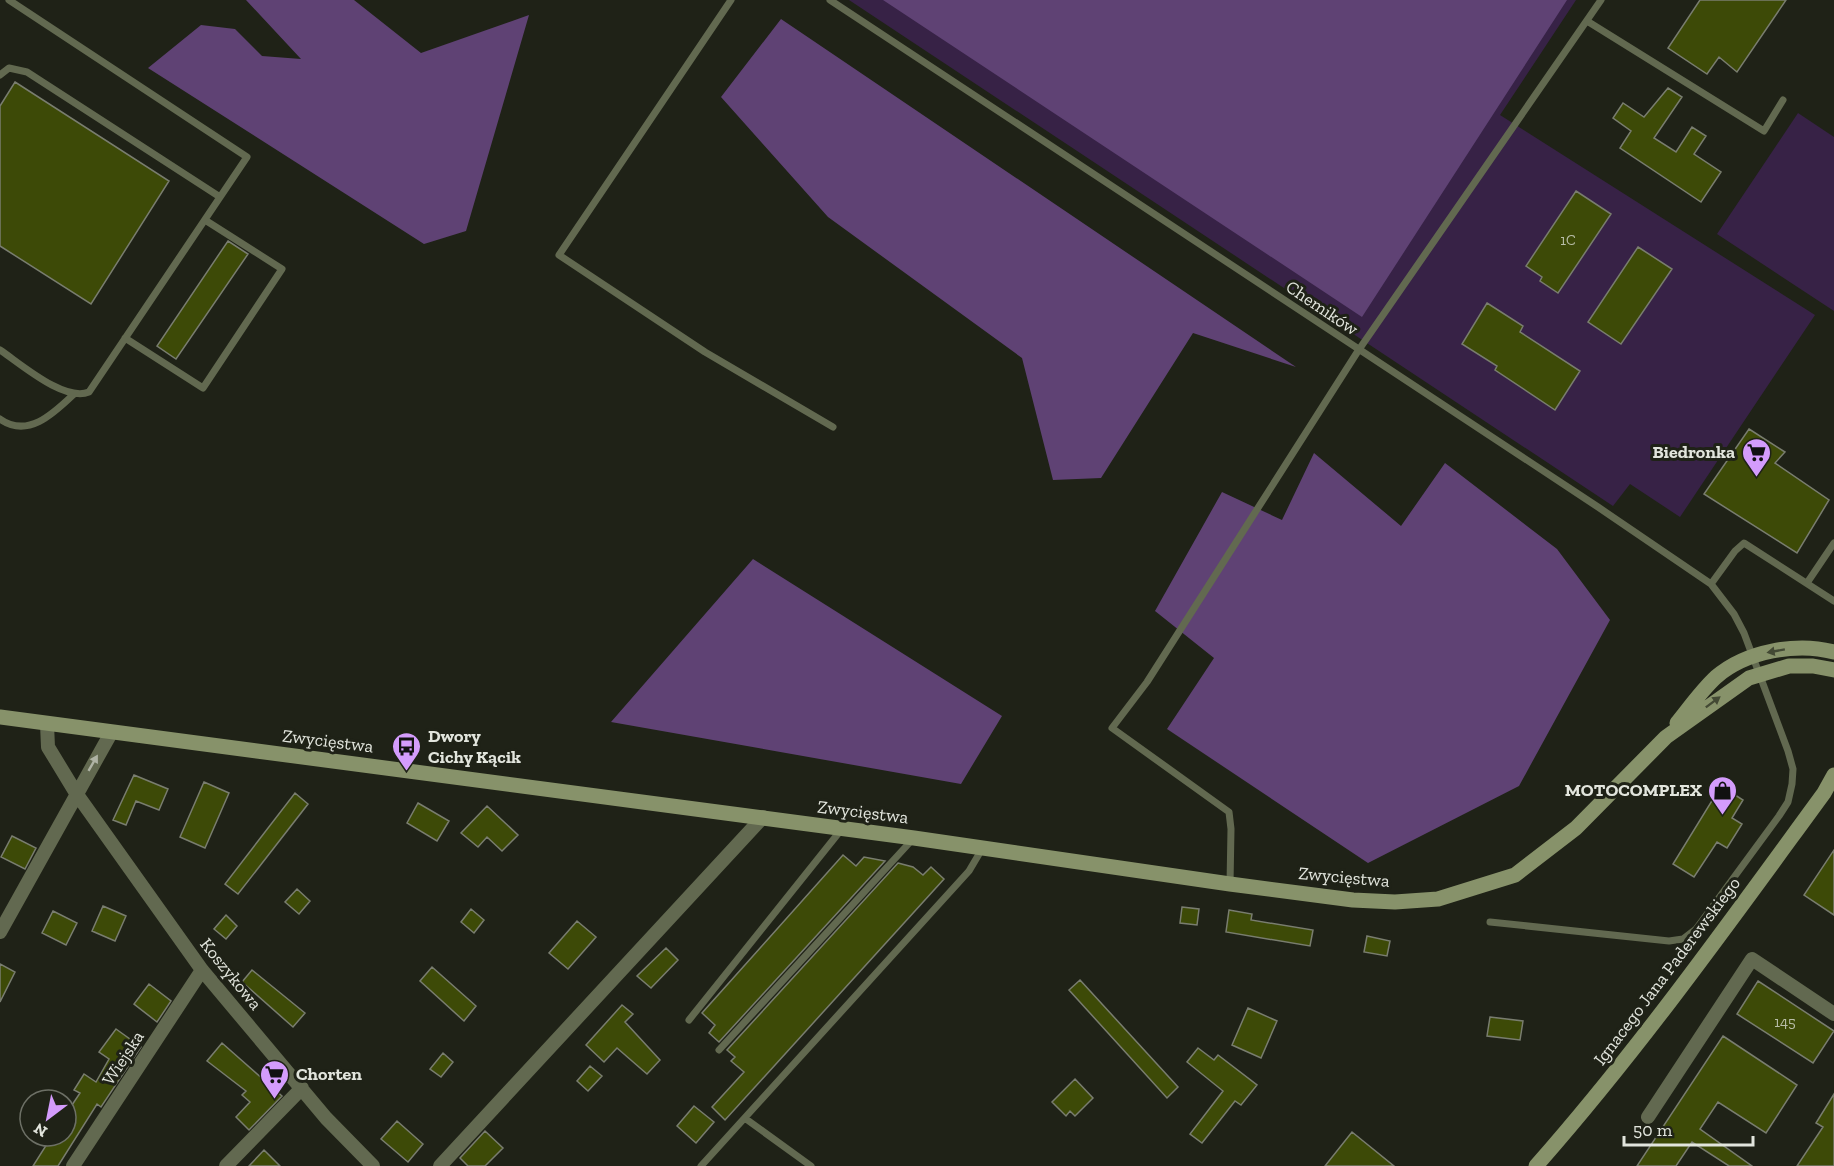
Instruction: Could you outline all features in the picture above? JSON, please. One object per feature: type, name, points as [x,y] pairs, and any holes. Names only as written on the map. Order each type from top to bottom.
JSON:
[{"type":"street","name":"Zwycięstwa","points":[[0,717],[914,838],[1230,884],[1353,900],[1395,902],[1438,899],[1515,875],[1576,828],[1666,737],[1701,692],[1717,676],[1752,656],[1810,648],[1834,652]]},
{"type":"street","name":"Zwycięstwa","points":[[1666,737],[1728,691],[1758,675],[1789,666],[1813,666],[1834,670]]},
{"type":"street","name":"Koszykowa","points":[[47,724],[48,747],[76,793],[202,970],[326,1118],[373,1166]]},
{"type":"street","points":[[0,932],[111,733]]},
{"type":"street","name":"Ignacego Jana Paderewskiego","points":[[1536,1166],[1617,1070],[1719,937],[1829,788],[1834,775]]},
{"type":"street","points":[[440,1166],[763,818]]},
{"type":"street","points":[[1648,1117],[1752,959],[1834,1014]]},
{"type":"street","name":"Wiejska","points":[[74,1166],[202,970]]},
{"type":"street","points":[[226,1166],[302,1088]]},
{"type":"lane","points":[[0,350],[51,384],[74,394],[89,392],[247,157],[9,0]]},
{"type":"lane","points":[[731,0],[559,255],[705,352],[833,427]]},
{"type":"lane","name":"Chemików","points":[[830,0],[1711,584],[1734,614],[1788,751],[1793,769],[1792,784],[1788,802],[1779,816],[1696,929],[1683,939],[1669,941],[1490,922]]},
{"type":"lane","points":[[1230,884],[1232,829],[1229,812],[1112,728],[1147,682],[1358,351],[1601,0]]},
{"type":"lane","points":[[1587,21],[1764,131],[1783,100]]},
{"type":"lane","points":[[0,75],[9,68],[27,72],[220,197]]},
{"type":"lane","points":[[125,338],[203,388],[282,269],[205,220]]},
{"type":"lane","points":[[0,419],[7,424],[30,426],[45,420],[74,394]]},
{"type":"lane","points":[[1711,584],[1735,551],[1744,543],[1834,601]]},
{"type":"lane","points":[[1807,583],[1834,543]]},
{"type":"lane","points":[[689,1020],[841,829]]},
{"type":"lane","points":[[719,1050],[914,838]]},
{"type":"lane","points":[[701,1166],[969,871],[982,849]]},
{"type":"lane","points":[[746,1119],[811,1166]]},
{"type":"shaded area","points":[[246,0],[354,0],[421,53],[529,15],[466,231],[424,244],[148,68],[201,25],[235,29],[262,56],[301,59]]},
{"type":"shaded area","points":[[849,0],[1576,0],[1500,115],[1815,315],[1680,517],[1630,484],[1613,506]]},
{"type":"shaded area","points":[[883,0],[1567,0],[1362,317]]},
{"type":"shaded area","points":[[781,19],[1296,367],[1193,333],[1101,478],[1053,480],[1022,358],[828,217],[721,97]]},
{"type":"shaded area","points":[[1798,113],[1834,137],[1834,311],[1717,234]]},
{"type":"shaded area","points":[[1314,453],[1401,526],[1445,463],[1557,549],[1610,620],[1519,786],[1368,863],[1167,729],[1214,658],[1155,611],[1222,492],[1282,520]]},
{"type":"shaded area","points":[[753,559],[1002,716],[961,784],[611,722]]},
{"type":"building","points":[[1700,0],[1786,0],[1737,72],[1719,57],[1707,74],[1668,48]]},
{"type":"building","points":[[15,82],[169,181],[91,304],[0,246],[0,106]]},
{"type":"building","points":[[1668,88],[1682,97],[1654,138],[1676,152],[1692,127],[1706,136],[1694,154],[1721,172],[1701,202],[1620,148],[1631,131],[1613,118],[1623,103],[1644,117]]},
{"type":"building","points":[[1576,191],[1611,214],[1558,293],[1540,281],[1542,277],[1526,266]]},
{"type":"building","points":[[228,241],[248,254],[176,359],[157,346]]},
{"type":"building","points":[[1638,247],[1672,269],[1621,344],[1588,322]]},
{"type":"building","points":[[1487,303],[1523,326],[1520,332],[1580,371],[1555,410],[1495,370],[1497,366],[1462,344]]},
{"type":"building","name":"Biedronka","points":[[1749,429],[1785,452],[1775,463],[1829,500],[1797,553],[1704,494]]},
{"type":"building","points":[[134,775],[168,789],[159,810],[136,801],[126,825],[113,820]]},
{"type":"building","points":[[204,782],[229,793],[205,848],[180,837]]},
{"type":"building","points":[[1721,786],[1743,800],[1732,818],[1742,824],[1727,848],[1717,842],[1694,877],[1673,864]]},
{"type":"building","points":[[295,793],[308,804],[238,894],[225,884]]},
{"type":"building","points":[[418,803],[449,821],[437,841],[407,823]]},
{"type":"building","points":[[487,806],[518,835],[502,851],[487,837],[478,847],[461,833]]},
{"type":"building","points":[[12,836],[36,848],[25,869],[1,857]]},
{"type":"building","points":[[1834,850],[1834,915],[1804,895]]},
{"type":"building","points":[[843,855],[856,866],[864,857],[885,861],[719,1042],[709,1033],[715,1025],[702,1013]]},
{"type":"building","points":[[898,863],[913,867],[923,875],[931,867],[944,879],[725,1120],[712,1107],[744,1072],[731,1061],[735,1057],[727,1050]]},
{"type":"building","points":[[297,889],[310,901],[299,914],[285,902]]},
{"type":"building","points":[[103,906],[126,916],[115,941],[92,931]]},
{"type":"building","points":[[1182,907],[1199,909],[1197,925],[1180,923]]},
{"type":"building","points":[[471,909],[484,920],[474,933],[461,922]]},
{"type":"building","points":[[1229,910],[1252,914],[1251,920],[1313,930],[1310,946],[1226,932]]},
{"type":"building","points":[[53,911],[77,923],[66,945],[42,933]]},
{"type":"building","points":[[226,915],[237,926],[226,939],[214,929]]},
{"type":"building","points":[[577,921],[596,937],[568,969],[549,953]]},
{"type":"building","points":[[1367,936],[1390,941],[1387,956],[1364,952]]},
{"type":"building","points":[[666,948],[678,960],[651,988],[637,976]]},
{"type":"building","points":[[0,964],[15,972],[0,1002]]},
{"type":"building","points":[[432,967],[476,1006],[464,1021],[420,981]]},
{"type":"building","points":[[252,970],[305,1013],[293,1027],[242,982]]},
{"type":"building","points":[[1080,980],[1178,1087],[1167,1098],[1069,990]]},
{"type":"building","points":[[1758,981],[1834,1031],[1813,1063],[1737,1014]]},
{"type":"building","points":[[149,984],[171,1001],[157,1022],[134,1004]]},
{"type":"building","points":[[622,1005],[633,1014],[625,1022],[660,1060],[647,1074],[617,1048],[604,1062],[586,1045]]},
{"type":"building","points":[[1248,1008],[1277,1021],[1261,1058],[1232,1045]]},
{"type":"building","points":[[1490,1017],[1523,1021],[1520,1040],[1487,1036]]},
{"type":"building","points":[[116,1029],[141,1047],[101,1107],[97,1104],[78,1134],[78,1096],[80,1093],[78,1088],[75,1088],[84,1074],[96,1082],[109,1059],[99,1052]]},
{"type":"building","points":[[1723,1036],[1797,1085],[1766,1133],[1718,1102],[1700,1129],[1752,1166],[1729,1166],[1692,1142],[1676,1166],[1637,1166]]},
{"type":"building","points":[[222,1043],[282,1096],[249,1130],[236,1117],[250,1102],[242,1095],[246,1091],[207,1061]]},
{"type":"building","points":[[1198,1048],[1214,1060],[1218,1055],[1257,1085],[1241,1105],[1235,1101],[1202,1143],[1190,1134],[1223,1091],[1187,1062]]},
{"type":"building","points":[[443,1053],[453,1062],[441,1077],[430,1069]]},
{"type":"building","points":[[590,1066],[602,1076],[588,1091],[577,1081]]},
{"type":"building","points":[[1075,1079],[1093,1098],[1075,1116],[1070,1111],[1066,1116],[1052,1102]]},
{"type":"building","points":[[1834,1094],[1834,1166],[1797,1166],[1823,1127],[1816,1123]]},
{"type":"building","points":[[694,1106],[714,1122],[696,1143],[677,1126]]},
{"type":"building","points":[[397,1121],[423,1144],[408,1162],[381,1139]]},
{"type":"building","points":[[485,1131],[503,1148],[485,1166],[468,1166],[460,1158]]},
{"type":"building","points":[[1352,1132],[1394,1166],[1325,1166]]},
{"type":"building","points":[[44,1148],[69,1148],[58,1166],[33,1166]]},
{"type":"building","points":[[264,1150],[280,1166],[249,1166]]},
{"type":"place","name":"Biedronka","points":[[1756,478]]},
{"type":"place","name":"Dwory Cichy Kącik","points":[[407,772]]},
{"type":"place","name":"MOTOCOMPLEX","points":[[1723,816]]},
{"type":"place","name":"Chorten","points":[[275,1100]]}]
